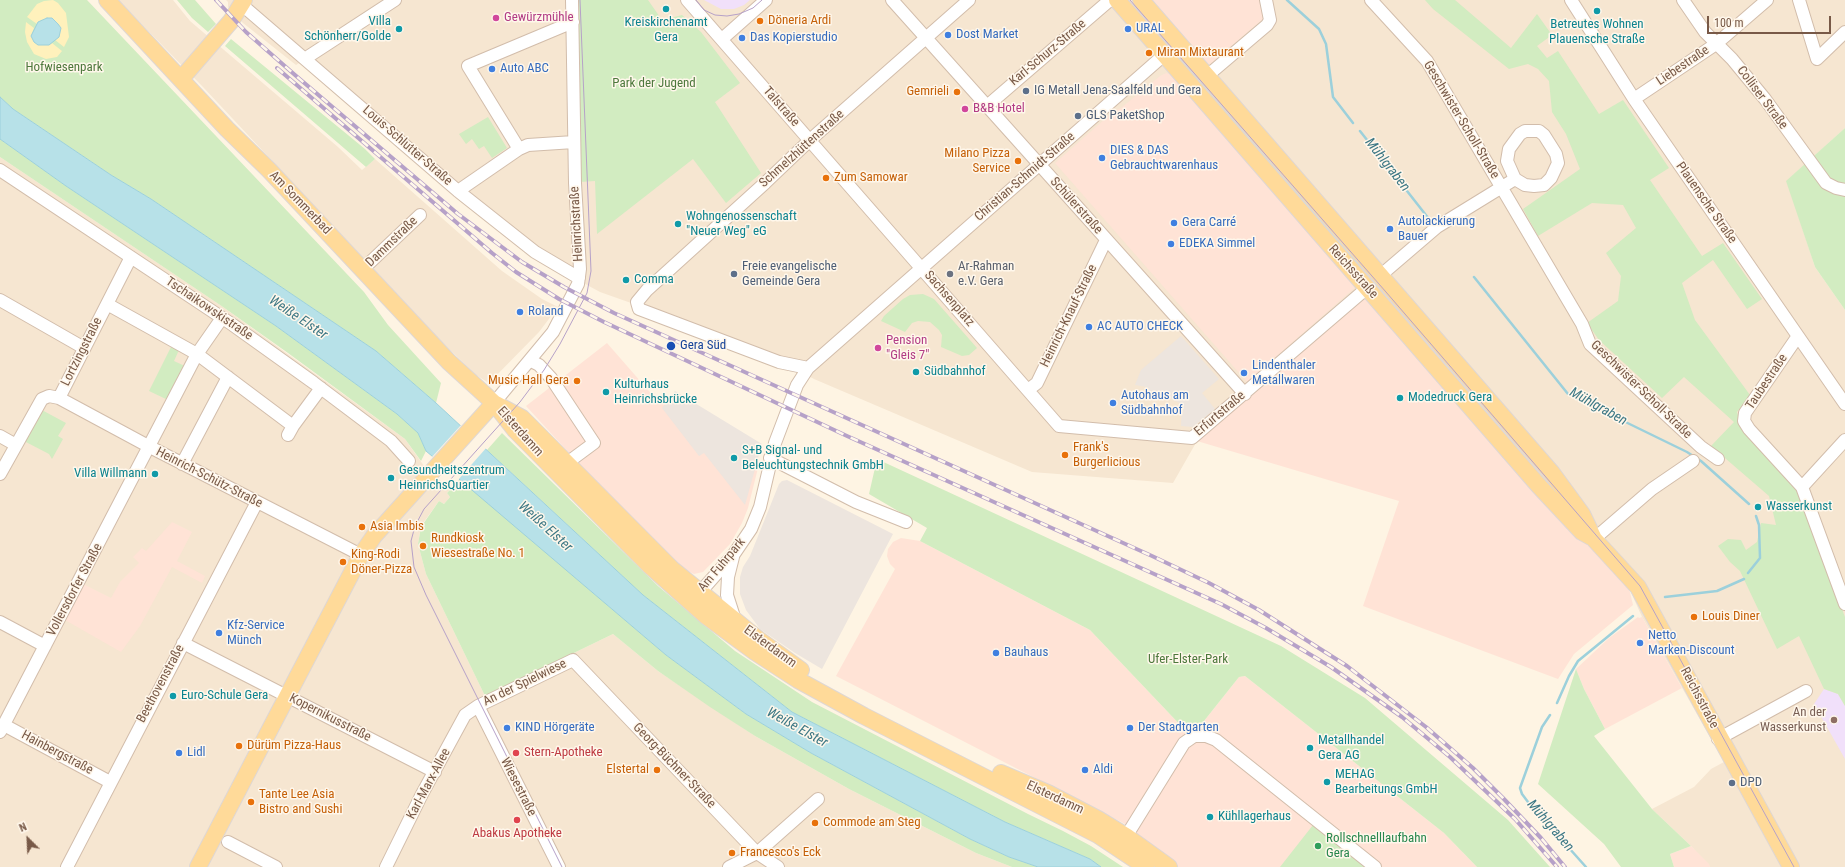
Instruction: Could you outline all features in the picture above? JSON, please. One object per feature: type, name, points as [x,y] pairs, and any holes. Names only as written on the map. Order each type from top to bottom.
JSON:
[{"type":"main road","name":"Am Sommerbad","points":[[107,0],[227,129],[363,269],[449,362],[494,403]]},
{"type":"main road","name":"Reichsstraße","points":[[1117,0],[1538,486],[1582,532],[1594,538]]},
{"type":"main road","name":"Reichsstraße","points":[[1141,0],[1552,473],[1582,514],[1594,538],[1638,588],[1665,635],[1719,739],[1791,867]]},
{"type":"main road","points":[[181,79],[231,21],[243,2]]},
{"type":"main road","points":[[1164,55],[1178,43]]},
{"type":"main road","points":[[1367,288],[1381,275]]},
{"type":"main road","points":[[198,867],[361,555],[374,536],[494,403]]},
{"type":"main road","name":"Elsterdamm","points":[[494,403],[522,418],[672,569],[695,598],[730,635],[798,680],[864,716],[1098,835],[1122,842],[1146,867]]},
{"type":"main road","name":"Elsterdamm","points":[[494,403],[509,424],[628,544],[695,598],[736,622],[787,660],[825,683],[1011,778],[1061,799],[1122,842],[1169,867]]},
{"type":"street","points":[[306,58],[395,0]]},
{"type":"street","name":"Heinrichstraße","points":[[494,403],[531,360],[558,323],[577,288],[579,278],[574,142],[572,0]]},
{"type":"street","name":"Heinrichstraße","points":[[573,19],[575,0]]},
{"type":"street","name":"Talstraße","points":[[687,0],[922,268]]},
{"type":"street","points":[[722,39],[766,0]]},
{"type":"street","name":"Schülerstraße","points":[[892,0],[1245,394]]},
{"type":"street","name":"Schmelzhüttenstraße","points":[[808,368],[779,362],[640,309],[638,302],[647,290],[810,140],[969,0]]},
{"type":"street","name":"Karl-Schurz-Straße","points":[[987,106],[1110,0]]},
{"type":"street","points":[[1207,76],[1267,25],[1270,20],[1266,0]]},
{"type":"street","name":"Geschwister-Scholl-Straße","points":[[1371,0],[1427,61],[1582,324],[1590,344],[1701,446],[1718,459]]},
{"type":"street","name":"Plauensche Straße","points":[[1571,0],[1634,99],[1844,401]]},
{"type":"street","name":"Colliser Straße","points":[[1683,0],[1705,32],[1732,59],[1765,100],[1826,183],[1836,188],[1845,190]]},
{"type":"street","name":"Liebestraße","points":[[1634,99],[1716,44],[1767,0]]},
{"type":"street","points":[[1799,0],[1817,59],[1845,32]]},
{"type":"street","name":"Louis-Schlutter-Straße","points":[[243,2],[458,191],[535,252],[579,278]]},
{"type":"street","points":[[519,149],[468,66],[573,19]]},
{"type":"street","name":"Christian-Schmidt-Straße","points":[[922,268],[1164,55]]},
{"type":"street","name":"Geschwister-Scholl-Straße","points":[[1525,131],[1539,131],[1544,135],[1556,154],[1558,162],[1552,178],[1544,184],[1524,185],[1516,179],[1507,162],[1509,149],[1520,134],[1525,131]]},
{"type":"street","points":[[458,191],[519,149],[528,145],[574,142]]},
{"type":"street","name":"Tschaikowskistraße","points":[[0,170],[222,318],[321,388],[391,440],[408,461]]},
{"type":"street","name":"Geschwister-Scholl-Straße","points":[[1501,188],[1516,179]]},
{"type":"street","points":[[1381,275],[1437,227],[1501,188]]},
{"type":"street","name":"Dammstraße","points":[[363,269],[420,215]]},
{"type":"street","name":"Heinrich-Knauf-Straße","points":[[1028,390],[1037,383],[1106,240]]},
{"type":"street","name":"Lortzingstraße","points":[[0,474],[42,399],[48,396],[59,398],[132,257]]},
{"type":"street","name":"Sachsenplatz","points":[[808,368],[922,268],[1028,390]]},
{"type":"street","name":"Erfurtstraße","points":[[1028,390],[1059,426],[1192,438],[1367,288]]},
{"type":"street","points":[[0,300],[84,348]]},
{"type":"street","points":[[107,304],[197,354],[228,377],[291,431],[321,388]]},
{"type":"street","name":"Vollersdorfer Straße","points":[[2,729],[150,447],[197,354],[222,318]]},
{"type":"street","name":"Taubestraße","points":[[1798,336],[1745,413],[1744,421],[1749,429],[1802,487]]},
{"type":"street","points":[[531,360],[539,365],[552,378],[594,442],[567,463]]},
{"type":"street","name":"Am Fuhrpark","points":[[695,598],[734,554],[751,529],[760,508],[770,458],[797,385],[808,368]]},
{"type":"street","points":[[182,464],[228,377]]},
{"type":"street","name":"Heinrich-Schütz-Straße","points":[[59,398],[182,464],[361,555]]},
{"type":"street","points":[[0,436],[16,445]]},
{"type":"street","points":[[1845,440],[1802,487],[1845,604]]},
{"type":"street","points":[[770,458],[856,502],[906,522]]},
{"type":"street","points":[[1594,538],[1652,489],[1693,462]]},
{"type":"street","name":"Beethovenstraße","points":[[67,867],[257,502]]},
{"type":"street","points":[[734,554],[728,577],[727,595],[736,622]]},
{"type":"street","points":[[0,622],[46,646]]},
{"type":"street","name":"Kopernikusstraße","points":[[183,643],[435,772]]},
{"type":"street","name":"An der Spielwiese","points":[[478,706],[573,660]]},
{"type":"street","name":"Georg-Büchner-Straße","points":[[573,660],[757,853],[778,867]]},
{"type":"street","points":[[1719,739],[1806,691]]},
{"type":"street","name":"Karl-Marx-Allee","points":[[386,867],[465,715],[478,706]]},
{"type":"street","name":"Wiesestraße","points":[[478,706],[559,867]]},
{"type":"street","name":"Hainbergstraße","points":[[2,729],[110,782]]},
{"type":"street","points":[[1122,842],[1184,743],[1194,736],[1206,736],[1216,740],[1376,867]]},
{"type":"street","points":[[729,867],[757,853],[818,799]]},
{"type":"street","points":[[228,842],[276,867]]},
{"type":"street","points":[[757,853],[762,867]]},
{"type":"shaded area","points":[[118,0],[173,0],[190,21],[338,147],[362,170],[375,159],[502,271],[542,299],[558,307],[539,332],[489,383],[476,375],[439,339],[203,87]]},
{"type":"shaded area","points":[[226,0],[1845,0],[1845,128],[1787,181],[1815,267],[1845,310],[1845,867],[1710,867],[1691,846],[1652,809],[1694,787],[1711,769],[1724,762],[1642,617],[1629,588],[1365,297],[1197,441],[1173,483],[1032,472],[814,379],[774,358],[696,326],[600,292],[565,273],[304,60],[296,65],[243,23],[228,7],[228,2]]},
{"type":"shaded area","points":[[704,0],[750,0],[744,5],[734,9],[721,9]]},
{"type":"shaded area","points":[[1151,0],[1261,0],[1263,19],[1210,64],[1207,64]]},
{"type":"shaded area","points":[[1166,73],[1173,75],[1357,286],[1247,382],[1055,163],[1114,111],[1121,108],[1160,76]]},
{"type":"shaded area","points":[[0,157],[223,307],[405,439],[424,466],[450,489],[447,493],[450,497],[444,504],[439,501],[421,526],[418,544],[426,574],[485,696],[613,634],[658,671],[755,736],[849,789],[976,853],[1012,867],[0,867]]},
{"type":"shaded area","points":[[1365,297],[1629,588],[1633,605],[1574,654],[1558,679],[1363,606],[1399,501],[1197,441]]},
{"type":"shaded area","points":[[1181,336],[1219,379],[1202,393],[1215,409],[1193,427],[1181,426],[1182,404],[1158,393],[1147,391],[1147,387],[1135,385],[1141,370]]},
{"type":"shaded area","points":[[607,343],[655,398],[759,464],[748,508],[742,523],[730,544],[703,572],[694,574],[683,569],[581,466],[526,406]]},
{"type":"shaded area","points":[[675,391],[762,444],[745,505],[704,453],[699,456],[662,408]]},
{"type":"shaded area","points":[[787,480],[893,534],[822,669],[760,629],[746,610],[740,594],[740,577],[743,567],[750,556],[779,484],[782,481]]},
{"type":"shaded area","points":[[172,522],[192,532],[177,561],[205,576],[202,583],[172,567],[140,626],[121,652],[65,620],[83,584],[111,598],[120,582],[139,563],[133,557],[142,548],[146,551]]},
{"type":"shaded area","points":[[901,538],[920,541],[1090,630],[1185,730],[1194,724],[1200,726],[1239,677],[1245,676],[1444,833],[1477,867],[1174,867],[1127,825],[836,676],[895,569],[890,564],[887,556],[888,549],[893,542]]},
{"type":"shaded area","points":[[1638,617],[1642,617],[1682,688],[1605,729],[1584,689],[1576,669],[1609,638]]},
{"type":"shaded area","name":"An der Wasserkunst","points":[[1824,689],[1838,694],[1845,706],[1845,759],[1814,704]]},
{"type":"shaded area","points":[[1691,846],[1709,864],[1710,867],[1674,867],[1670,854]]},
{"type":"green space","name":"Hofwiesenpark","points":[[0,0],[87,0],[364,292],[388,325],[441,383],[436,403],[376,351],[151,199],[111,175],[13,109],[0,97]]},
{"type":"green space","points":[[177,0],[195,0],[216,24],[208,32],[192,18]]},
{"type":"green space","name":"Park der Jugend","points":[[579,0],[648,0],[662,20],[682,15],[701,32],[740,83],[715,102],[761,173],[726,203],[693,159],[597,234],[595,181],[580,182],[576,23]]},
{"type":"green space","points":[[1425,0],[1455,0],[1511,48],[1537,14],[1552,35],[1537,46],[1547,58],[1558,51],[1599,114],[1623,100],[1669,168],[1650,180],[1702,256],[1723,243],[1762,299],[1747,309],[1713,260],[1682,283],[1695,320],[1750,395],[1737,412],[1741,424],[1798,490],[1845,617],[1845,706],[1838,694],[1824,689],[1799,636],[1777,649],[1740,571],[1730,562],[1718,546],[1728,539],[1741,540],[1746,550],[1757,542],[1761,523],[1776,525],[1769,496],[1711,446],[1734,422],[1684,377],[1662,398],[1599,340],[1587,323],[1618,301],[1621,276],[1606,253],[1636,228],[1623,205],[1592,203],[1538,236],[1523,209],[1580,169],[1566,134],[1552,112],[1549,81],[1538,69],[1528,64],[1509,69],[1433,9]]},
{"type":"green space","points":[[231,39],[365,149],[375,159],[366,167],[225,46]]},
{"type":"green space","points":[[1183,58],[1362,267],[1359,270],[1178,63]]},
{"type":"green space","points":[[488,117],[507,148],[492,158],[484,146],[479,149],[472,139],[466,144],[459,134]]},
{"type":"green space","points":[[1845,128],[1845,310],[1815,267],[1786,181]]},
{"type":"green space","points":[[0,139],[66,186],[276,326],[397,414],[418,433],[426,451],[421,461],[405,439],[288,353],[223,307],[0,157]]},
{"type":"green space","points":[[923,294],[934,299],[977,348],[969,355],[962,356],[941,347],[942,335],[930,322],[918,321],[912,323],[905,332],[881,321],[884,316],[903,299],[910,295]]},
{"type":"green space","points":[[172,345],[179,350],[174,361],[187,367],[168,400],[149,391]]},
{"type":"green space","points":[[40,409],[66,423],[58,436],[63,439],[52,459],[49,454],[22,440]]},
{"type":"green space","points":[[502,433],[658,586],[735,651],[812,702],[1063,831],[1091,846],[1123,867],[1101,867],[1090,859],[1005,822],[792,712],[643,595],[487,450]]},
{"type":"green space","name":"Ufer-Elster-Park","points":[[877,459],[1281,646],[1365,698],[1508,820],[1550,867],[1477,867],[1444,833],[1245,676],[1239,677],[1200,726],[1194,724],[1185,730],[1090,630],[920,541],[927,528],[869,494]]},
{"type":"green space","points":[[460,479],[666,655],[746,714],[811,753],[970,839],[1009,857],[1038,867],[1012,867],[976,853],[849,789],[755,736],[710,707],[658,671],[613,634],[485,696],[426,574],[418,544],[421,527],[439,501],[444,504],[450,497],[447,493]]},
{"type":"green space","points":[[1576,669],[1584,689],[1605,729],[1594,736],[1652,809],[1691,846],[1670,854],[1674,867],[1621,867],[1604,844],[1538,784]]},
{"type":"green space","name":"Rollschnelllaufbahn Gera","points":[[1313,825],[1365,867],[1280,867]]},
{"type":"sand","points":[[53,0],[58,3],[66,13],[69,37],[64,47],[55,40],[59,37],[38,22],[37,24],[27,17],[37,4],[44,1]]},
{"type":"sand","points":[[26,22],[34,28],[31,36],[49,45],[52,43],[62,51],[57,57],[46,59],[34,54],[27,42],[25,32]]},
{"type":"water","points":[[47,18],[52,18],[61,28],[59,37],[49,45],[38,45],[34,42],[31,36],[38,22]]},
{"type":"water","name":"Weiße Elster","points":[[0,97],[13,109],[111,175],[151,199],[376,351],[436,403],[643,595],[792,712],[1005,822],[1090,859],[1101,867],[1038,867],[1009,857],[970,839],[811,753],[746,714],[666,655],[426,451],[418,433],[397,414],[276,326],[66,186],[0,139]]},
{"type":"pier","points":[[462,424],[487,447],[458,480],[431,458]]},
{"type":"waterway","name":"Mühlgraben","points":[[1287,0],[1319,29],[1326,44],[1333,97],[1353,123]]},
{"type":"waterway","name":"Mühlgraben","points":[[1360,131],[1429,219]]},
{"type":"waterway","name":"Mühlgraben","points":[[1474,277],[1568,394],[1687,452],[1701,461],[1749,504]]},
{"type":"waterway","name":"Mühlgraben","points":[[1748,573],[1760,558],[1759,525],[1756,516]]},
{"type":"waterway","name":"Mühlgraben","points":[[1665,597],[1717,591],[1744,579]]},
{"type":"waterway","name":"Mühlgraben","points":[[1557,703],[1569,676],[1578,661],[1633,616]]},
{"type":"waterway","name":"Mühlgraben","points":[[1550,715],[1542,727],[1520,788],[1522,794],[1528,802],[1586,867]]},
{"type":"tram line","points":[[562,867],[426,595],[414,567],[411,541],[415,526],[424,509],[520,402],[544,370],[560,344],[587,293],[591,271],[580,0]]},
{"type":"tram line","points":[[696,0],[704,10],[715,15],[727,16],[739,14],[753,8],[762,0]]},
{"type":"tram line","points":[[1130,0],[1386,292],[1640,586],[1794,867]]},
{"type":"railway","points":[[216,0],[246,32],[295,75],[458,214],[522,262],[564,287],[614,313],[1152,556],[1209,583],[1259,610],[1347,666],[1426,727],[1473,768],[1503,798],[1541,838],[1565,867]]},
{"type":"railway","points":[[277,68],[492,253],[516,272],[559,299],[604,322],[847,436],[1221,604],[1266,628],[1331,667],[1402,717],[1450,757],[1515,819],[1557,867]]},
{"type":"place","name":"Kreiskirchenamt Gera","points":[[666,9]]},
{"type":"place","name":"Betreutes Wohnen Plauensche Straße","points":[[1597,11]]},
{"type":"place","name":"Gewürzmühle","points":[[496,18]]},
{"type":"place","name":"Döneria Ardi","points":[[760,21]]},
{"type":"place","name":"Villa Schönherr/Golde","points":[[399,29]]},
{"type":"place","name":"URAL","points":[[1128,29]]},
{"type":"place","name":"Dost Market","points":[[948,35]]},
{"type":"place","name":"Das Kopierstudio","points":[[742,38]]},
{"type":"place","name":"Miran Mixtaurant","points":[[1149,53]]},
{"type":"place","name":"Auto ABC","points":[[492,69]]},
{"type":"place","name":"IG Metall Jena-Saalfeld und Gera","points":[[1026,91]]},
{"type":"place","name":"Gemrieli","points":[[957,92]]},
{"type":"place","name":"B&B Hotel","points":[[965,109]]},
{"type":"place","name":"GLS PaketShop","points":[[1078,116]]},
{"type":"place","name":"DIES & DAS Gebrauchtwarenhaus","points":[[1102,158]]},
{"type":"place","name":"Milano Pizza Service","points":[[1018,161]]},
{"type":"place","name":"Zum Samowar","points":[[826,178]]},
{"type":"place","name":"Gera Carré","points":[[1174,223]]},
{"type":"place","name":"Wohngenossenschaft \"Neuer Weg\" eG","points":[[678,224]]},
{"type":"place","name":"Autolackierung Bauer","points":[[1390,229]]},
{"type":"place","name":"EDEKA Simmel","points":[[1171,244]]},
{"type":"place","name":"Freie evangelische Gemeinde Gera","points":[[734,274]]},
{"type":"place","name":"Ar-Rahman e.V. Gera","points":[[950,274]]},
{"type":"place","name":"Comma","points":[[626,280]]},
{"type":"place","name":"Roland","points":[[520,312]]},
{"type":"place","name":"AC AUTO CHECK","points":[[1089,327]]},
{"type":"place","name":"Gera Süd","points":[[671,346]]},
{"type":"place","name":"Pension \"Gleis 7\"","points":[[878,348]]},
{"type":"place","name":"Südbahnhof","points":[[916,372]]},
{"type":"place","name":"Lindenthaler Metallwaren","points":[[1244,373]]},
{"type":"place","name":"Music Hall Gera","points":[[577,381]]},
{"type":"place","name":"Kulturhaus Heinrichsbrücke","points":[[606,392]]},
{"type":"place","name":"Modedruck Gera","points":[[1400,398]]},
{"type":"place","name":"Autohaus am Südbahnhof","points":[[1113,403]]},
{"type":"place","name":"Frank's Burgerlicious","points":[[1065,455]]},
{"type":"place","name":"S+B Signal- und Beleuchtungstechnik GmbH","points":[[734,458]]},
{"type":"place","name":"Villa Willmann","points":[[155,474]]},
{"type":"place","name":"Gesundheitszentrum HeinrichsQuartier","points":[[391,478]]},
{"type":"place","name":"Wasserkunst","points":[[1758,507]]},
{"type":"place","name":"Asia Imbis","points":[[362,527]]},
{"type":"place","name":"Rundkiosk Wiesestraße No. 1","points":[[423,546]]},
{"type":"place","name":"King-Rodi Döner-Pizza","points":[[343,562]]},
{"type":"place","name":"Louis Diner","points":[[1694,617]]},
{"type":"place","name":"Kfz-Service Münch","points":[[219,633]]},
{"type":"place","name":"Netto Marken-Discount","points":[[1640,643]]},
{"type":"place","name":"Bauhaus","points":[[996,653]]},
{"type":"place","name":"Euro-Schule Gera","points":[[173,696]]},
{"type":"place","name":"An der Wasserkunst","points":[[1834,720]]},
{"type":"place","name":"KIND Hörgeräte","points":[[507,728]]},
{"type":"place","name":"Der Stadtgarten","points":[[1130,728]]},
{"type":"place","name":"Dürüm Pizza-Haus","points":[[239,746]]},
{"type":"place","name":"Metallhandel Gera AG","points":[[1310,748]]},
{"type":"place","name":"Lidl","points":[[179,753]]},
{"type":"place","name":"Stern-Apotheke","points":[[516,753]]},
{"type":"place","name":"Elstertal","points":[[657,770]]},
{"type":"place","name":"Aldi","points":[[1085,770]]},
{"type":"place","name":"MEHAG Bearbeitungs GmbH","points":[[1327,782]]},
{"type":"place","name":"DPD","points":[[1732,783]]},
{"type":"place","name":"Tante Lee Asia Bistro and Sushi","points":[[251,802]]},
{"type":"place","name":"Kühllagerhaus","points":[[1210,817]]},
{"type":"place","name":"Abakus Apotheke","points":[[517,820]]},
{"type":"place","name":"Commode am Steg","points":[[815,823]]},
{"type":"place","name":"Rollschnelllaufbahn Gera","points":[[1318,846]]},
{"type":"place","name":"Francesco's Eck","points":[[732,853]]}]
